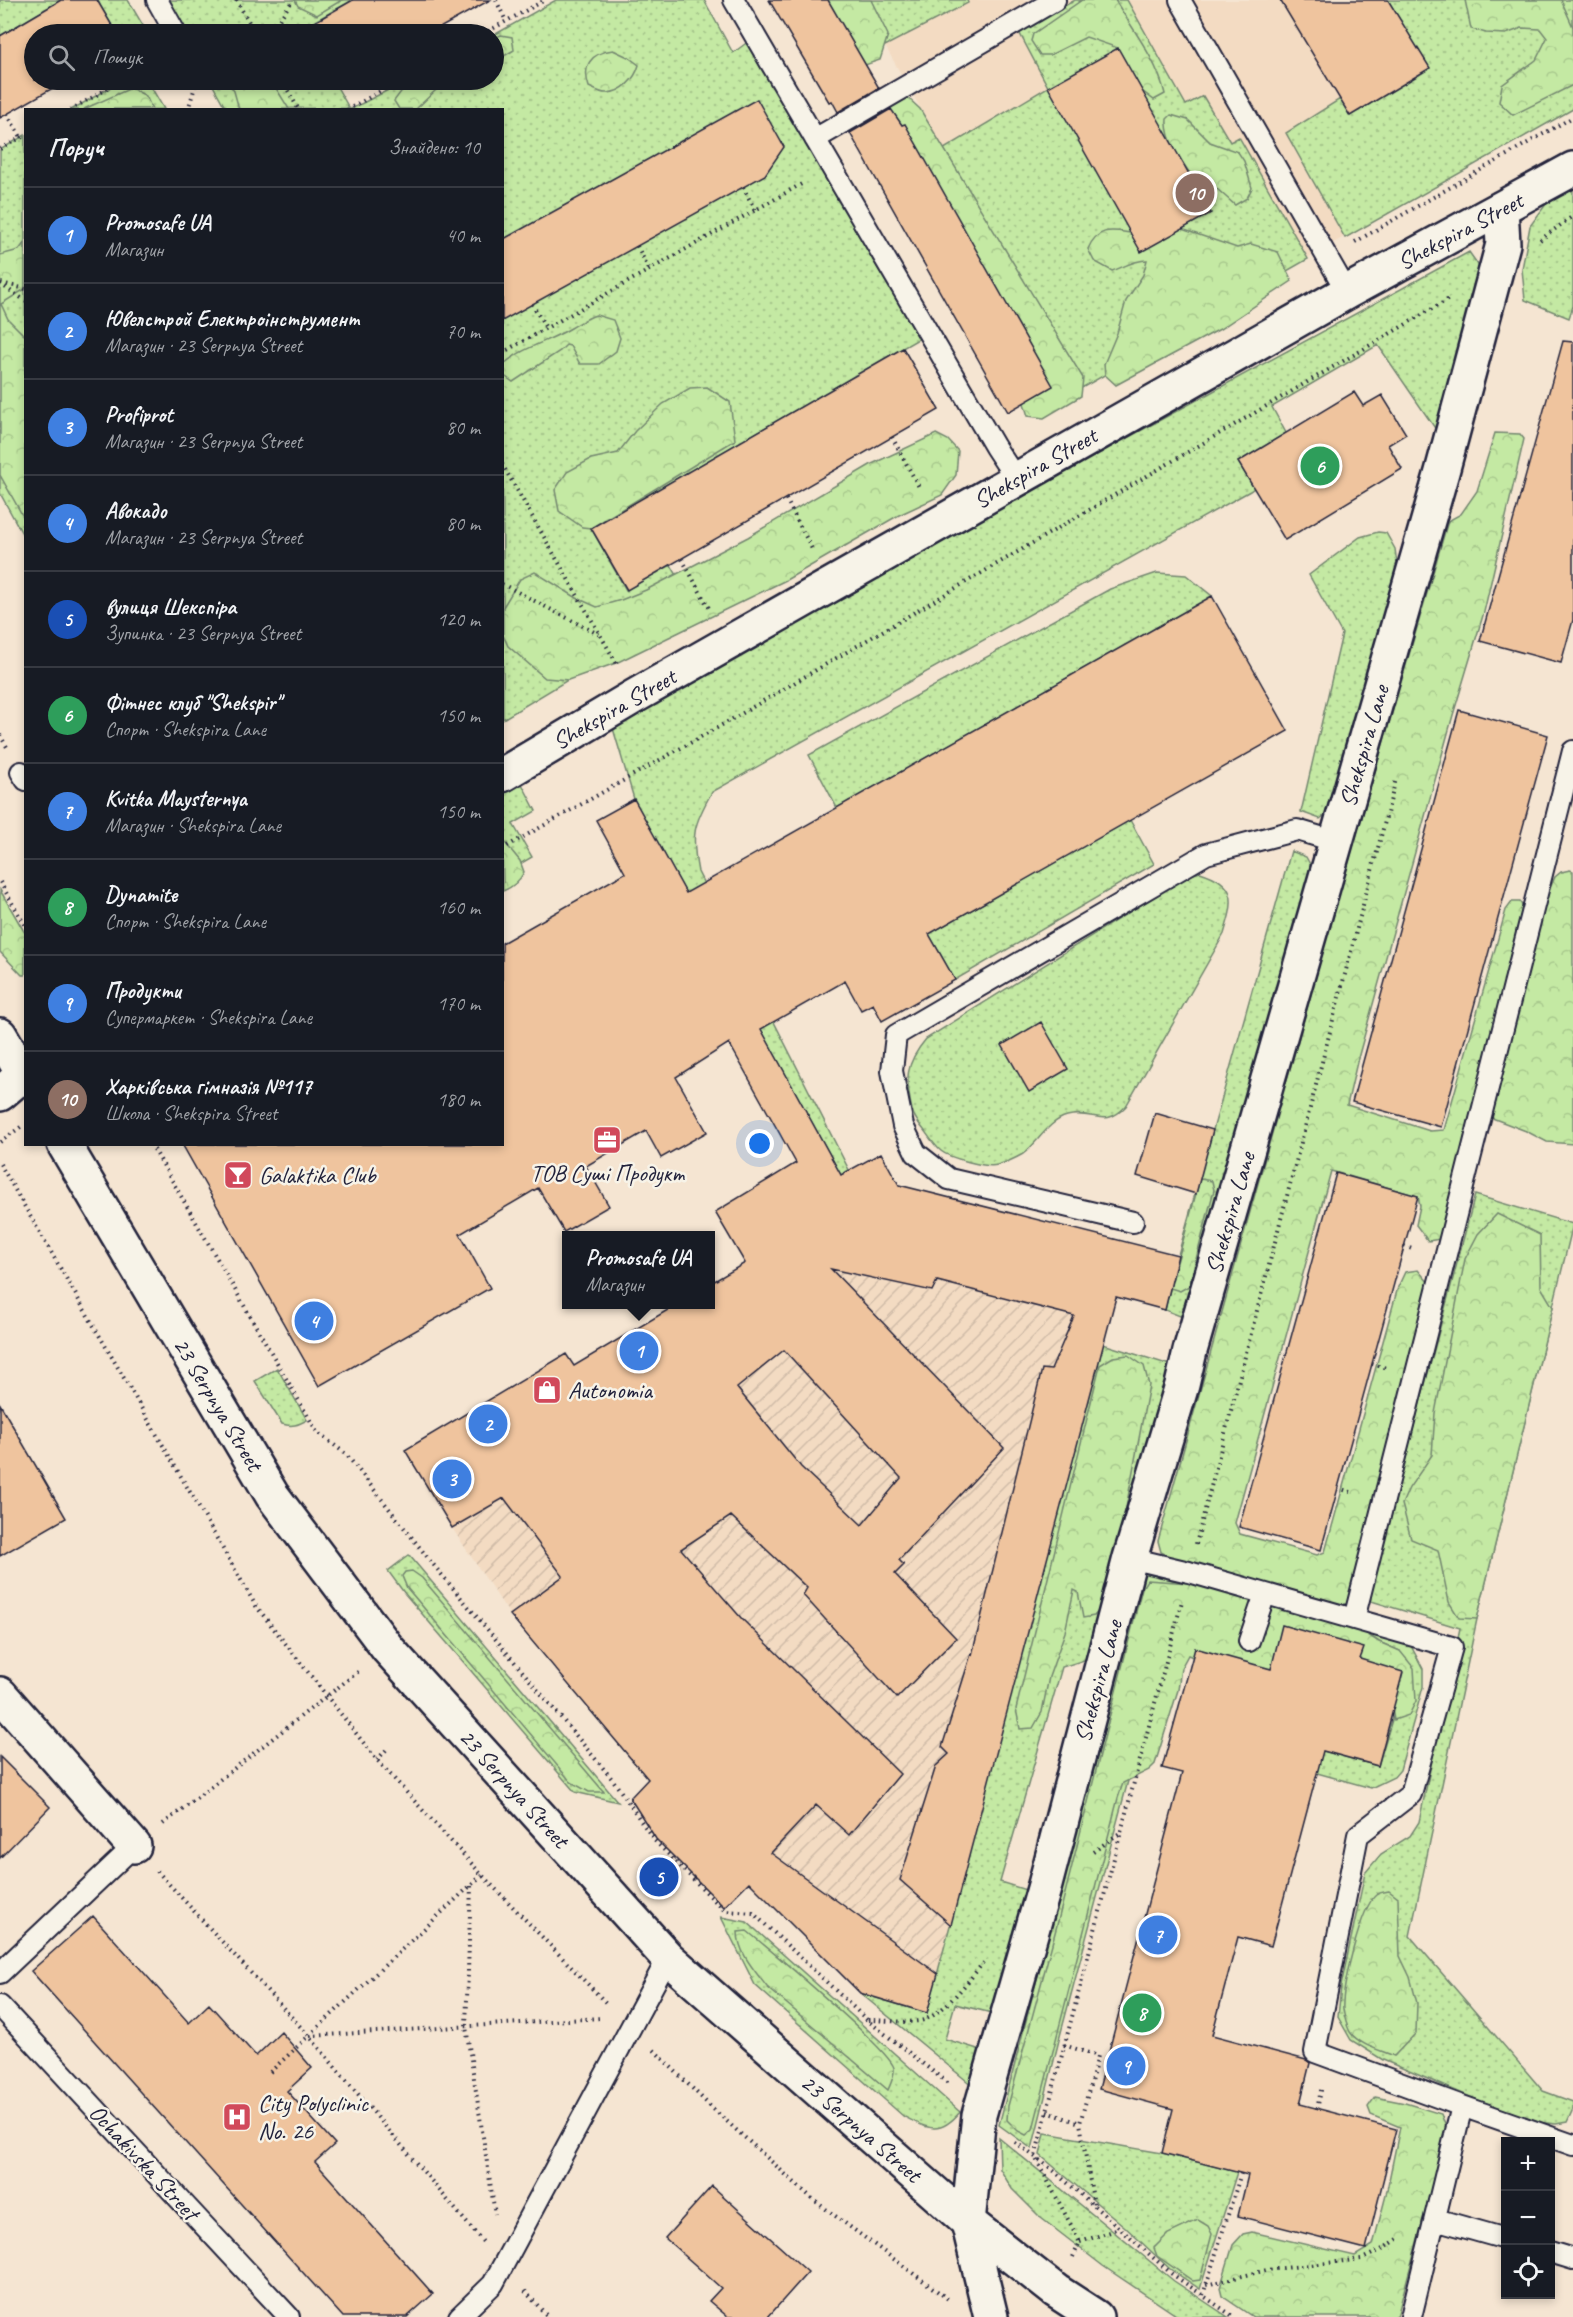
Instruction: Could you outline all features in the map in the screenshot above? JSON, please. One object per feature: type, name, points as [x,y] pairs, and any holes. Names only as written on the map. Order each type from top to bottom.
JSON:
[{"type":"street","name":"Shekspira Street","points":[[504,774],[1016,479],[1347,292],[1573,169]]},
{"type":"street","name":"Shekspira Lane","points":[[991,2317],[968,2222],[979,2115],[1045,1885],[1130,1558],[1182,1385],[1442,472],[1497,270],[1503,243],[1501,208]]},
{"type":"street","points":[[0,1035],[18,1080]]},
{"type":"street","name":"23 Serpnya Street","points":[[65,1146],[272,1495],[388,1649],[668,1958],[968,2222],[1056,2291],[1095,2317]]},
{"type":"street","points":[[0,1694],[134,1846]]},
{"type":"lane","points":[[157,0],[170,24]]},
{"type":"lane","points":[[734,0],[995,447],[1016,479]]},
{"type":"lane","points":[[815,139],[1055,0]]},
{"type":"lane","points":[[1180,0],[1347,292]]},
{"type":"lane","points":[[1354,1619],[1573,751]]},
{"type":"lane","points":[[1133,1222],[949,1179],[916,1154],[903,1126],[892,1071],[896,1035],[1206,854],[1296,830],[1337,842]]},
{"type":"lane","points":[[1130,1558],[1189,1572],[1452,1647],[1411,1794],[1358,1835],[1315,2052],[1573,2145]]},
{"type":"lane","points":[[1249,1641],[1265,1594]]},
{"type":"lane","points":[[0,1973],[134,1846]]},
{"type":"lane","points":[[459,2317],[493,2284],[626,2022],[668,1958]]},
{"type":"lane","name":"Ochakivska Street","points":[[0,2006],[289,2317]]},
{"type":"lane","points":[[1411,2317],[1462,2106]]},
{"type":"lane","points":[[1435,2219],[1501,2238]]},
{"type":"lane","points":[[1555,2253],[1573,2259]]},
{"type":"path","points":[[236,0],[250,24]]},
{"type":"path","points":[[276,24],[293,0]]},
{"type":"path","points":[[496,0],[506,21]]},
{"type":"path","points":[[501,24],[545,0]]},
{"type":"path","points":[[189,108],[194,90]]},
{"type":"path","points":[[288,90],[298,108]]},
{"type":"path","points":[[349,108],[381,90]]},
{"type":"path","points":[[73,108],[103,91]]},
{"type":"path","points":[[0,149],[23,136],[7,114]]},
{"type":"path","points":[[504,352],[832,167]]},
{"type":"path","points":[[743,187],[755,210]]},
{"type":"path","points":[[1535,244],[1573,216]]},
{"type":"path","points":[[637,246],[650,271]]},
{"type":"path","points":[[0,284],[24,289]]},
{"type":"path","points":[[0,284],[24,299]]},
{"type":"path","points":[[504,848],[739,714],[1450,298]]},
{"type":"path","points":[[532,304],[546,328]]},
{"type":"path","points":[[892,437],[920,489]]},
{"type":"path","points":[[504,467],[636,696]]},
{"type":"path","points":[[786,499],[813,550]]},
{"type":"path","points":[[682,559],[710,609]]},
{"type":"path","points":[[504,585],[601,636]]},
{"type":"path","points":[[1080,2242],[1035,2157],[1397,775]]},
{"type":"path","points":[[0,882],[24,924]]},
{"type":"path","points":[[0,1142],[24,1125]]},
{"type":"path","points":[[153,1146],[317,1432],[346,1454],[432,1563],[613,1780],[654,1840],[725,1911],[753,1913],[867,2020],[968,2100],[979,2115],[1035,2157],[1172,2274],[1234,2317]]},
{"type":"path","points":[[0,1164],[256,1606],[377,1760],[482,1875],[711,2107],[815,2200],[954,2303]]},
{"type":"path","points":[[388,1649],[134,1846],[309,2036],[503,2266]]},
{"type":"path","points":[[377,1760],[386,1750]]},
{"type":"path","points":[[659,1876],[675,1862]]},
{"type":"path","points":[[270,2072],[482,1875]]},
{"type":"path","points":[[471,1886],[466,2026],[503,2266]]},
{"type":"path","points":[[867,2020],[921,2021],[934,2015],[962,1988],[990,1954]]},
{"type":"path","points":[[309,2036],[466,2026],[626,2022]]},
{"type":"path","points":[[1064,2045],[1098,2056],[1080,2122],[1094,2206]]},
{"type":"path","points":[[1047,2112],[1080,2122]]},
{"type":"path","points":[[1203,2295],[1241,2173]]},
{"type":"path","points":[[1206,2285],[1267,2270],[1362,2259],[1435,2219]]},
{"type":"path","points":[[1056,2291],[1080,2242],[1120,2228]]},
{"type":"shaded area","points":[[859,0],[1573,0],[1573,105],[1080,389]]},
{"type":"shaded area","points":[[874,1242],[1116,1297],[927,2013],[860,1993],[510,1615],[452,1528],[763,1342],[754,1319]]},
{"type":"green space","points":[[0,0],[61,0],[0,36]]},
{"type":"green space","points":[[97,0],[128,0],[142,24],[111,24]]},
{"type":"green space","points":[[169,0],[353,0],[309,24],[182,24]]},
{"type":"green space","points":[[295,0],[342,0],[317,15],[298,6]]},
{"type":"green space","points":[[556,0],[704,0],[733,53],[749,41],[920,338],[591,528],[626,590],[671,565],[694,604],[504,718],[504,108],[353,108],[388,90],[504,90],[504,29]]},
{"type":"green space","points":[[808,0],[871,0],[888,35],[880,60],[865,65]]},
{"type":"green space","points":[[859,0],[967,0],[968,3],[885,46]]},
{"type":"green space","points":[[1075,0],[1127,0],[1186,105],[1203,96],[1230,142],[1239,137],[1308,259],[1080,389],[944,149],[1048,87],[1019,32]]},
{"type":"green space","points":[[1082,0],[1115,0],[1150,57],[1165,94],[1154,100],[1142,91],[1118,48],[1086,37],[1050,55],[1040,55],[1031,41],[1033,34]]},
{"type":"green space","points":[[1388,0],[1573,0],[1573,109],[1345,238],[1286,133],[1340,99],[1350,116],[1429,69]]},
{"type":"green space","points":[[1465,0],[1561,0],[1573,27],[1573,85],[1513,115],[1499,102],[1502,85],[1536,60],[1547,38],[1540,29],[1522,28],[1506,34],[1486,33],[1471,29]]},
{"type":"green space","points":[[504,36],[512,37],[514,50],[504,56]]},
{"type":"green space","points":[[613,50],[639,65],[628,84],[613,92],[603,93],[589,87],[587,67],[593,57]]},
{"type":"green space","points":[[106,90],[153,90],[163,108],[75,108]]},
{"type":"green space","points":[[127,90],[135,90],[146,96],[152,108],[86,108]]},
{"type":"green space","points":[[216,90],[339,90],[349,108],[225,108]]},
{"type":"green space","points":[[277,90],[288,108],[239,108],[234,91]]},
{"type":"green space","points":[[402,90],[436,90],[417,108],[398,108],[394,101]]},
{"type":"green space","points":[[907,97],[920,109],[1083,378],[1081,396],[1044,418],[1028,416],[1018,384],[875,140],[875,114],[891,100]]},
{"type":"green space","points":[[1171,115],[1188,120],[1210,142],[1238,152],[1244,161],[1252,188],[1247,198],[1235,205],[1216,188],[1204,193],[1170,139],[1167,119]]},
{"type":"green space","points":[[24,136],[24,537],[0,493],[0,150]]},
{"type":"green space","points":[[1573,185],[1573,306],[1569,318],[1525,300],[1522,269],[1530,226],[1549,200]]},
{"type":"green space","points":[[1173,226],[1237,248],[1251,244],[1278,252],[1292,281],[1220,329],[1116,385],[1105,375],[1104,364],[1117,333],[1126,301],[1143,275],[1147,260],[1134,262],[1112,271],[1094,261],[1088,249],[1098,235],[1104,232],[1145,234]]},
{"type":"green space","points":[[24,243],[24,290],[1,304],[8,319],[24,335],[24,518],[0,475],[0,255],[19,250]]},
{"type":"green space","points":[[1469,252],[1483,272],[1439,434],[1378,345],[1272,407],[1286,433],[1238,462],[1254,488],[1250,491],[712,792],[695,830],[698,872],[849,1170],[841,1175],[634,799],[612,725],[925,548]]},
{"type":"green space","points":[[596,315],[613,320],[620,338],[616,351],[599,364],[580,364],[570,346],[566,345],[513,382],[504,376],[504,364],[511,358],[563,333]]},
{"type":"green space","points":[[707,387],[730,402],[735,440],[591,528],[582,527],[559,511],[555,490],[567,472],[591,459],[618,453],[635,431],[663,404],[690,388]]},
{"type":"green space","points":[[1495,433],[1520,434],[1524,439],[1484,612],[1453,715],[1347,1105],[1430,1131],[1444,1130],[1506,910],[1512,902],[1520,902],[1526,912],[1476,1094],[1440,1239],[1428,1241],[1416,1225],[1420,1206],[1418,1196],[1331,1171],[1235,1523],[1240,1534],[1317,1555],[1325,1552],[1398,1287],[1405,1272],[1418,1270],[1429,1283],[1356,1593],[1348,1603],[1340,1606],[1172,1558],[1161,1552],[1158,1541],[1328,933],[1448,521],[1461,514],[1477,491]]},
{"type":"green space","points":[[936,434],[948,440],[958,451],[956,475],[942,495],[899,515],[786,580],[616,663],[568,680],[545,678],[508,646],[504,637],[504,605],[520,579],[535,572],[577,598],[597,607],[621,600],[646,590],[748,537],[872,464]]},
{"type":"green space","points":[[1378,532],[1386,533],[1395,549],[1398,572],[1326,814],[1320,819],[1301,812],[1342,634],[1309,575],[1360,537]]},
{"type":"green space","points":[[1157,573],[1186,575],[1212,596],[837,808],[809,755],[1110,589]]},
{"type":"green space","points":[[519,778],[536,811],[513,824],[532,857],[504,873],[504,787]]},
{"type":"green space","points":[[1130,820],[1154,864],[955,980],[929,934]]},
{"type":"green space","points":[[504,841],[520,861],[524,872],[510,888],[504,891]]},
{"type":"green space","points":[[1291,851],[1306,857],[1312,868],[1191,1310],[1180,1316],[1165,1310],[1178,1255]]},
{"type":"green space","points":[[1573,871],[1573,1144],[1547,1142],[1487,1116],[1539,913],[1555,877],[1561,872]]},
{"type":"green space","points":[[1200,872],[1222,882],[1230,895],[1230,912],[1224,934],[1126,1106],[1111,1117],[1076,1115],[1060,1119],[1054,1122],[1023,1154],[997,1165],[968,1162],[945,1154],[938,1149],[914,1116],[908,1089],[910,1064],[926,1039],[1187,876]]},
{"type":"green space","points":[[0,890],[24,931],[24,975],[0,952]]},
{"type":"green space","points":[[1200,1179],[1212,1181],[1214,1190],[1189,1286],[1180,1291],[1170,1288]]},
{"type":"green space","points":[[1475,1195],[1573,1224],[1477,1619],[1410,1936],[1543,2091],[1573,2102],[1573,2109],[1567,2122],[1556,2124],[1527,2121],[1383,2060],[1351,2040],[1338,2017],[1341,1986],[1365,1873],[1381,1854],[1410,1836],[1419,1822],[1460,1628],[1368,1600]]},
{"type":"green space","points":[[1497,1214],[1540,1235],[1541,1287],[1553,1307],[1477,1619],[1459,1618],[1449,1602],[1438,1550],[1411,1539],[1402,1504],[1409,1488],[1432,1455],[1435,1413],[1465,1259],[1478,1234]]},
{"type":"green space","points":[[1103,1344],[1170,1365],[1109,1599],[1097,1656],[1062,1667],[1000,1882],[1029,1891],[996,2014],[955,2004],[945,2039],[981,2050],[973,2086],[860,1993],[927,2013]]},
{"type":"green space","points":[[1128,1355],[1144,1366],[1149,1385],[1109,1599],[1094,1616],[1083,1618],[1078,1592],[1074,1590],[1065,1632],[1049,1677],[1042,1712],[1033,1728],[1020,1729],[1016,1709],[1100,1365],[1113,1357]]},
{"type":"green space","points":[[277,1368],[307,1420],[292,1425],[282,1424],[255,1381]]},
{"type":"green space","points":[[409,1555],[618,1802],[575,1792],[405,1594],[388,1571]]},
{"type":"green space","points":[[412,1571],[422,1578],[604,1792],[589,1792],[571,1782],[407,1588],[402,1576],[405,1572]]},
{"type":"green space","points":[[1142,1573],[1181,1582],[1032,2149],[999,2125]]},
{"type":"green space","points":[[1147,1580],[1204,1584],[1356,1627],[1379,1642],[1400,1651],[1414,1668],[1416,1701],[1409,1715],[1394,1720],[1387,1682],[1259,1676],[1222,1669],[1188,1655],[1181,1668],[1178,1690],[1155,1764],[1149,1770],[1123,1783],[1033,2129],[1026,2135],[1018,2131],[1007,2120],[1008,2106],[1056,1929],[1142,1588]]},
{"type":"green space","points":[[1356,1627],[1401,1639],[1411,1646],[1423,1669],[1423,1687],[1400,1770],[1394,1777],[1371,1788],[1281,1763],[1287,1741],[1378,1766],[1394,1713],[1400,1651],[1379,1642]]},
{"type":"green space","points":[[1389,1891],[1398,1898],[1400,1956],[1410,1977],[1417,2003],[1416,2033],[1394,2056],[1370,2047],[1354,2037],[1349,2030],[1343,2009],[1345,1984],[1364,1915],[1376,1895]]},
{"type":"green space","points":[[721,1917],[747,1922],[960,2112],[946,2125],[933,2128],[903,2116],[755,1985]]},
{"type":"green space","points":[[747,1931],[827,1999],[872,2041],[894,2068],[888,2090],[767,1987],[741,1947],[738,1932]]},
{"type":"green space","points":[[1375,2097],[1441,2114],[1447,2130],[1397,2317],[1253,2317],[1222,2296],[1220,2288],[1233,2245],[1243,2234],[1252,2232],[1355,2256],[1373,2245],[1400,2127],[1371,2115],[1368,2107]]},
{"type":"green space","points":[[1045,2133],[1162,2153],[1237,2172],[1200,2289],[1170,2269],[1124,2226],[1040,2155]]},
{"type":"green space","points":[[999,2138],[1174,2281],[1228,2317],[1179,2317],[1103,2266],[1041,2218],[1012,2189],[1000,2169]]},
{"type":"green space","points":[[1198,2220],[1208,2226],[1212,2234],[1200,2280],[1193,2281],[1157,2256],[1154,2248],[1168,2234]]},
{"type":"building","points":[[61,0],[97,0],[111,24],[24,24],[24,90],[49,90],[0,118],[0,36]]},
{"type":"building","points":[[353,0],[490,0],[447,24],[311,24]]},
{"type":"building","points":[[769,0],[828,0],[879,88],[838,112],[832,101],[829,102]]},
{"type":"building","points":[[1280,0],[1388,0],[1430,68],[1350,116]]},
{"type":"building","points":[[1118,48],[1211,213],[1141,252],[1048,87]]},
{"type":"building","points":[[757,99],[784,147],[765,175],[504,320],[504,239]]},
{"type":"building","points":[[891,109],[902,125],[905,124],[1053,386],[1008,412],[850,133]]},
{"type":"building","points":[[1563,341],[1573,342],[1573,620],[1561,663],[1480,641]]},
{"type":"building","points":[[903,348],[939,410],[627,590],[591,528]]},
{"type":"building","points":[[1354,392],[1363,406],[1382,395],[1406,434],[1388,445],[1402,469],[1285,540],[1238,462]]},
{"type":"building","points":[[1212,596],[1288,731],[929,934],[955,980],[882,1021],[873,1004],[861,1010],[845,981],[761,1029],[841,1175],[881,1153],[899,1185],[1178,1255],[1165,1310],[1116,1297],[951,1925],[900,1880],[936,1766],[949,1754],[942,1747],[972,1655],[1042,1369],[1051,1370],[1074,1316],[937,1281],[932,1291],[831,1269],[1004,1448],[899,1560],[904,1565],[895,1574],[956,1638],[897,1698],[803,1595],[807,1588],[731,1516],[681,1549],[742,1619],[900,1774],[849,1835],[816,1805],[771,1853],[938,1974],[927,2013],[860,1993],[749,1882],[724,1907],[656,1839],[630,1798],[648,1779],[510,1615],[563,1576],[504,1498],[452,1528],[405,1450],[566,1354],[574,1366],[669,1309],[715,1309],[715,1281],[745,1263],[715,1212],[796,1163],[729,1043],[676,1077],[707,1132],[661,1158],[646,1131],[586,1166],[609,1206],[566,1231],[563,1231],[538,1188],[460,1234],[490,1288],[319,1386],[183,1146],[504,1146],[504,942],[625,873],[596,820],[634,799],[686,893]],"holes":[[[784,1350],[901,1478],[862,1525],[801,1467],[737,1388]]]},
{"type":"building","points":[[1459,710],[1548,735],[1441,1127],[1352,1102]]},
{"type":"building","points":[[1041,1022],[1068,1069],[1029,1092],[1002,1045]]},
{"type":"building","points":[[1155,1113],[1213,1130],[1196,1194],[1137,1176]]},
{"type":"building","points":[[1336,1173],[1418,1196],[1321,1550],[1239,1527]]},
{"type":"building","points":[[0,1404],[66,1518],[0,1556]]},
{"type":"building","points":[[1282,1625],[1364,1648],[1360,1659],[1403,1672],[1378,1766],[1323,1751],[1271,1946],[1238,1937],[1212,2035],[1310,2063],[1300,2104],[1396,2129],[1366,2249],[1238,2216],[1248,2175],[1162,2153],[1173,2109],[1099,2089],[1182,1773],[1162,1768],[1195,1648],[1271,1669]]},
{"type":"building","points":[[0,1757],[50,1807],[0,1858]]},
{"type":"building","name":"City Polyclinic No. 26","points":[[93,1916],[189,2023],[209,2004],[256,2056],[281,2032],[312,2068],[287,2091],[335,2144],[315,2162],[433,2294],[407,2317],[343,2317],[31,1971]]},
{"type":"building","points":[[712,2186],[808,2272],[768,2317],[728,2317],[709,2301],[721,2288],[665,2238]]},
{"type":"place","name":"Харківська гімназія №117","points":[[1195,193]]},
{"type":"place","name":"Фітнес клуб \"Shekspir\"","points":[[1320,466]]},
{"type":"place","name":"ТОВ Суші Продукт","points":[[607,1140]]},
{"type":"place","name":"Galaktika Club","points":[[238,1175]]},
{"type":"place","name":"Авокадо","points":[[314,1321]]},
{"type":"place","name":"Promosafe UA","points":[[639,1351]]},
{"type":"place","name":"Autonomia","points":[[547,1390]]},
{"type":"place","name":"Ювелстрой Електроінструмент","points":[[488,1424]]},
{"type":"place","name":"Profiprot","points":[[452,1479]]},
{"type":"place","name":"вулиця Шекспіра","points":[[659,1877]]},
{"type":"place","name":"Kvitka Maysternya","points":[[1158,1935]]},
{"type":"place","name":"Dynamite","points":[[1142,2013]]},
{"type":"place","name":"Продукти","points":[[1126,2066]]},
{"type":"place","name":"City Polyclinic No. 26","points":[[237,2117]]}]
